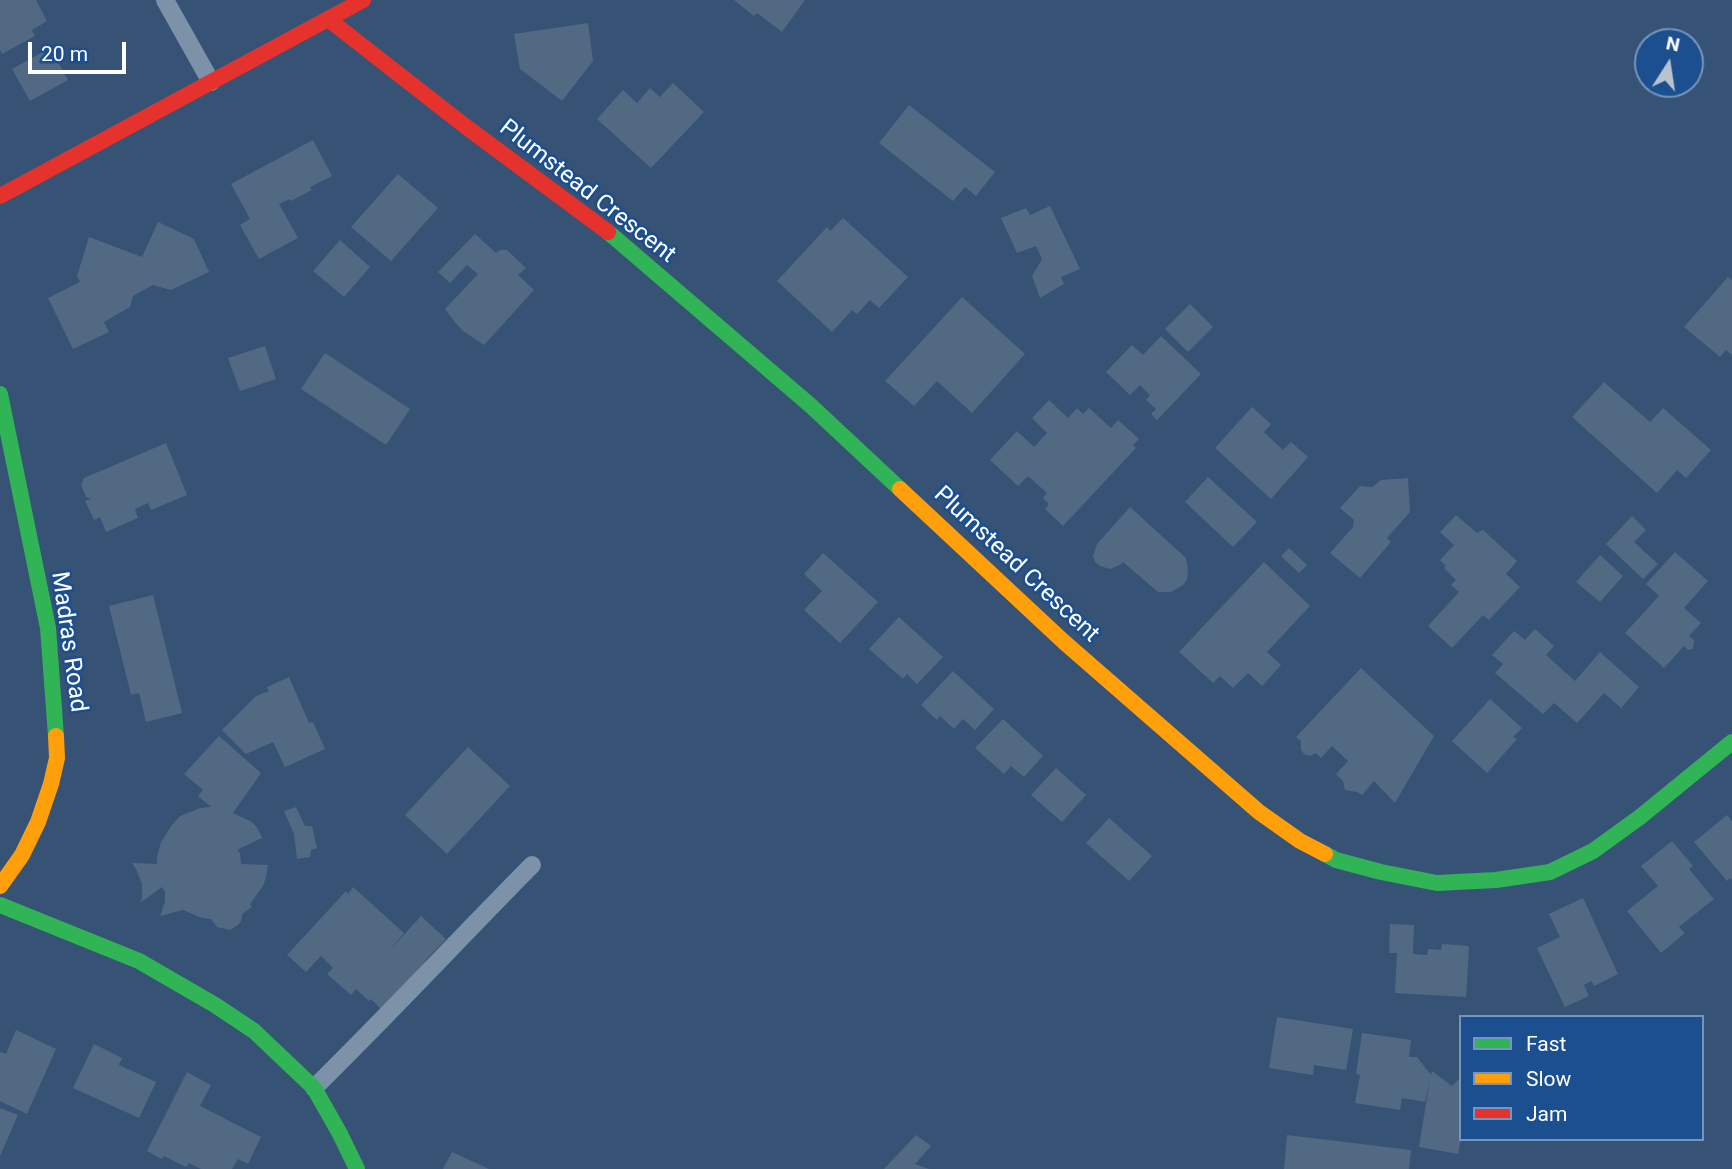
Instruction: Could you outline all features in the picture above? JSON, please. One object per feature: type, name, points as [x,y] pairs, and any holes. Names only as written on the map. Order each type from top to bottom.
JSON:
[{"type":"street","points":[[0,196],[363,0]]},
{"type":"street","name":"Plumstead Crescent","points":[[328,19],[465,126],[599,224],[810,405],[1064,642],[1259,812],[1300,841],[1336,860],[1437,883],[1496,880],[1550,872],[1593,851],[1640,817],[1732,742]]},
{"type":"street","name":"Madras Road","points":[[0,394],[48,628],[57,758],[38,822],[22,855],[0,886]]},
{"type":"street","points":[[0,905],[139,961],[215,1004],[254,1031],[313,1088],[340,1134],[356,1169]]},
{"type":"lane","points":[[165,0],[211,82]]},
{"type":"lane","points":[[313,1088],[375,1028],[532,865]]},
{"type":"building","points":[[0,0],[36,0],[47,21],[32,30],[35,36],[2,54],[0,50]]},
{"type":"building","points":[[734,0],[805,0],[782,32],[757,13],[754,16]]},
{"type":"building","points":[[588,23],[593,61],[562,101],[520,69],[514,34]]},
{"type":"building","points":[[50,48],[68,80],[30,101],[12,69]]},
{"type":"building","points":[[673,83],[704,112],[651,168],[597,119],[623,90],[637,103],[650,88],[660,97]]},
{"type":"building","points":[[909,105],[995,172],[976,196],[965,187],[953,201],[879,143]]},
{"type":"building","points":[[313,140],[332,176],[310,187],[312,190],[279,204],[298,238],[259,259],[240,225],[250,219],[231,184]]},
{"type":"building","points":[[398,174],[438,208],[391,261],[351,227]]},
{"type":"building","points":[[1050,206],[1080,269],[1061,277],[1064,284],[1040,298],[1032,276],[1042,259],[1036,246],[1017,253],[1001,218],[1026,208],[1030,215]]},
{"type":"building","points":[[843,218],[908,277],[879,308],[870,300],[857,314],[852,310],[832,332],[777,281],[827,227],[830,231]]},
{"type":"building","points":[[158,222],[194,239],[209,272],[171,290],[153,285],[133,296],[130,307],[104,322],[109,332],[73,349],[48,298],[80,282],[77,276],[89,237],[142,257]]},
{"type":"building","points":[[475,234],[496,253],[507,250],[526,268],[518,275],[534,290],[484,345],[463,331],[445,309],[478,274],[467,265],[450,283],[438,272]]},
{"type":"building","points":[[340,240],[370,267],[344,297],[313,271]]},
{"type":"building","points":[[1728,277],[1732,280],[1732,355],[1726,350],[1720,357],[1684,327]]},
{"type":"building","points":[[962,297],[1025,354],[972,413],[937,381],[914,406],[885,381]]},
{"type":"building","points":[[1190,304],[1213,327],[1188,352],[1165,329]]},
{"type":"building","points":[[1161,336],[1201,374],[1157,420],[1151,414],[1156,409],[1146,400],[1150,395],[1140,385],[1130,395],[1106,372],[1132,345],[1143,355]]},
{"type":"building","points":[[265,346],[276,379],[240,391],[228,358]]},
{"type":"building","points":[[325,353],[410,409],[386,445],[301,389]]},
{"type":"building","points":[[1604,382],[1650,422],[1663,408],[1711,450],[1686,478],[1677,470],[1657,493],[1572,417]]},
{"type":"building","points":[[1049,400],[1068,418],[1077,408],[1083,414],[1089,408],[1111,428],[1118,420],[1139,439],[1133,445],[1136,448],[1063,526],[1045,509],[1049,504],[1043,498],[1047,493],[1028,476],[1018,486],[990,460],[1017,431],[1034,447],[1047,433],[1032,418]]},
{"type":"building","points":[[1252,407],[1271,424],[1264,432],[1283,450],[1291,442],[1308,457],[1271,499],[1215,448]]},
{"type":"building","points":[[166,443],[187,495],[151,510],[148,503],[135,509],[138,518],[106,532],[100,517],[94,520],[85,501],[91,499],[86,497],[81,485],[84,478]]},
{"type":"building","points":[[1208,477],[1257,522],[1233,547],[1185,502]]},
{"type":"building","points":[[1408,478],[1410,512],[1387,538],[1391,542],[1360,578],[1330,553],[1353,527],[1354,520],[1340,508],[1360,486],[1372,487],[1381,480]]},
{"type":"building","points":[[1130,507],[1186,558],[1187,579],[1183,585],[1171,592],[1158,592],[1123,562],[1110,569],[1095,562],[1093,556],[1097,544]]},
{"type":"building","points":[[1456,515],[1477,533],[1483,530],[1517,561],[1506,574],[1520,587],[1489,620],[1483,615],[1452,648],[1428,626],[1459,592],[1451,585],[1456,580],[1440,560],[1454,545],[1440,532]]},
{"type":"building","points":[[1632,516],[1646,530],[1634,542],[1658,564],[1643,579],[1606,544]]},
{"type":"building","points":[[1289,548],[1307,565],[1299,573],[1281,556]]},
{"type":"building","points":[[1675,552],[1708,581],[1684,608],[1701,623],[1689,636],[1694,640],[1693,649],[1688,650],[1684,646],[1664,668],[1625,633],[1659,596],[1646,584]]},
{"type":"building","points":[[823,553],[878,602],[840,643],[804,610],[822,591],[804,574]]},
{"type":"building","points":[[1600,555],[1623,576],[1600,602],[1576,582]]},
{"type":"building","points":[[1264,562],[1310,606],[1267,652],[1281,665],[1262,686],[1248,673],[1233,688],[1220,676],[1213,683],[1179,652]]},
{"type":"building","points":[[153,595],[182,713],[146,722],[139,693],[131,695],[109,606]]},
{"type":"building","points":[[899,617],[943,657],[917,684],[907,674],[903,679],[869,649]]},
{"type":"building","points":[[1535,629],[1554,646],[1546,655],[1575,681],[1600,652],[1639,687],[1621,708],[1604,693],[1577,723],[1554,703],[1543,714],[1495,673],[1503,664],[1492,655],[1514,631],[1525,640]]},
{"type":"building","points":[[1361,668],[1434,736],[1395,803],[1374,781],[1362,795],[1345,790],[1343,781],[1336,774],[1348,761],[1332,746],[1321,758],[1316,753],[1310,756],[1304,754],[1301,741],[1296,737]]},
{"type":"building","points":[[953,671],[994,709],[975,730],[963,719],[954,729],[940,716],[937,720],[921,705]]},
{"type":"building","points":[[289,677],[309,723],[313,722],[325,749],[285,767],[273,742],[246,754],[222,730],[256,696],[269,691],[267,687]]},
{"type":"building","points":[[1490,699],[1522,728],[1513,737],[1517,739],[1487,773],[1452,741]]},
{"type":"building","points":[[1003,719],[1043,756],[1024,777],[1011,766],[1004,774],[975,748]]},
{"type":"building","points":[[219,736],[261,773],[233,813],[252,822],[262,838],[237,850],[241,864],[268,865],[263,886],[250,904],[252,907],[242,914],[238,925],[230,930],[217,927],[211,919],[183,910],[160,916],[165,902],[162,887],[140,903],[142,884],[132,863],[157,864],[161,842],[180,816],[200,808],[211,807],[198,796],[203,790],[184,774]]},
{"type":"building","points":[[468,747],[510,786],[447,854],[405,815]]},
{"type":"building","points":[[1056,768],[1086,795],[1062,822],[1031,795]]},
{"type":"building","points":[[296,807],[305,826],[312,826],[317,848],[311,850],[310,857],[297,859],[294,834],[284,811]]},
{"type":"building","points":[[1727,815],[1732,821],[1732,880],[1730,878],[1727,881],[1694,842]]},
{"type":"building","points":[[1109,818],[1152,856],[1129,881],[1086,843]]},
{"type":"building","points":[[1672,841],[1693,866],[1689,869],[1714,899],[1679,927],[1685,933],[1661,953],[1627,911],[1658,886],[1641,866]]},
{"type":"building","points":[[353,887],[404,933],[388,952],[421,916],[446,939],[425,961],[428,965],[384,1012],[356,989],[351,995],[327,974],[333,968],[321,956],[306,972],[287,955],[346,891],[348,894]]},
{"type":"building","points":[[1583,898],[1618,974],[1594,986],[1591,981],[1584,985],[1589,996],[1565,1007],[1537,948],[1560,937],[1549,914]]},
{"type":"building","points":[[1390,924],[1414,925],[1413,954],[1427,955],[1428,949],[1441,950],[1442,944],[1469,946],[1466,997],[1395,993],[1397,953],[1389,953]]},
{"type":"building","points":[[1277,1017],[1353,1029],[1346,1070],[1314,1065],[1313,1075],[1269,1068]]},
{"type":"building","points":[[16,1030],[56,1049],[27,1114],[0,1101],[0,1052],[6,1054]]},
{"type":"building","points":[[1362,1033],[1411,1040],[1409,1057],[1417,1057],[1431,1075],[1432,1071],[1452,1086],[1459,1079],[1461,1141],[1458,1154],[1419,1147],[1430,1079],[1425,1102],[1402,1098],[1400,1110],[1355,1103],[1360,1075],[1356,1074]]},
{"type":"building","points":[[94,1044],[122,1058],[119,1065],[156,1082],[139,1118],[73,1088]]},
{"type":"building","points":[[187,1072],[211,1085],[200,1106],[261,1137],[248,1164],[238,1159],[232,1169],[201,1169],[189,1163],[186,1167],[164,1156],[162,1159],[147,1151]]},
{"type":"building","points":[[0,1108],[18,1115],[0,1156]]},
{"type":"building","points":[[916,1135],[931,1146],[915,1164],[929,1169],[884,1169]]},
{"type":"building","points":[[1287,1135],[1411,1150],[1409,1169],[1284,1169]]},
{"type":"building","points":[[452,1152],[489,1169],[443,1169]]},
{"type":"traffic: fast","points":[[608,232],[810,405],[900,489]]},
{"type":"traffic: fast","points":[[0,394],[48,628],[56,736]]},
{"type":"traffic: fast","points":[[1325,854],[1336,860],[1381,872],[1437,883],[1496,880],[1550,872],[1593,851],[1640,817],[1732,742]]},
{"type":"traffic: fast","points":[[0,905],[139,961],[254,1031],[314,1088],[357,1169]]},
{"type":"traffic: slow","points":[[900,489],[1064,642],[1259,812],[1300,841],[1325,854]]},
{"type":"traffic: slow","points":[[0,886],[22,855],[38,822],[57,758],[56,736]]},
{"type":"traffic: jam","points":[[0,196],[363,0]]},
{"type":"traffic: jam","points":[[328,19],[465,126],[608,232]]}]
